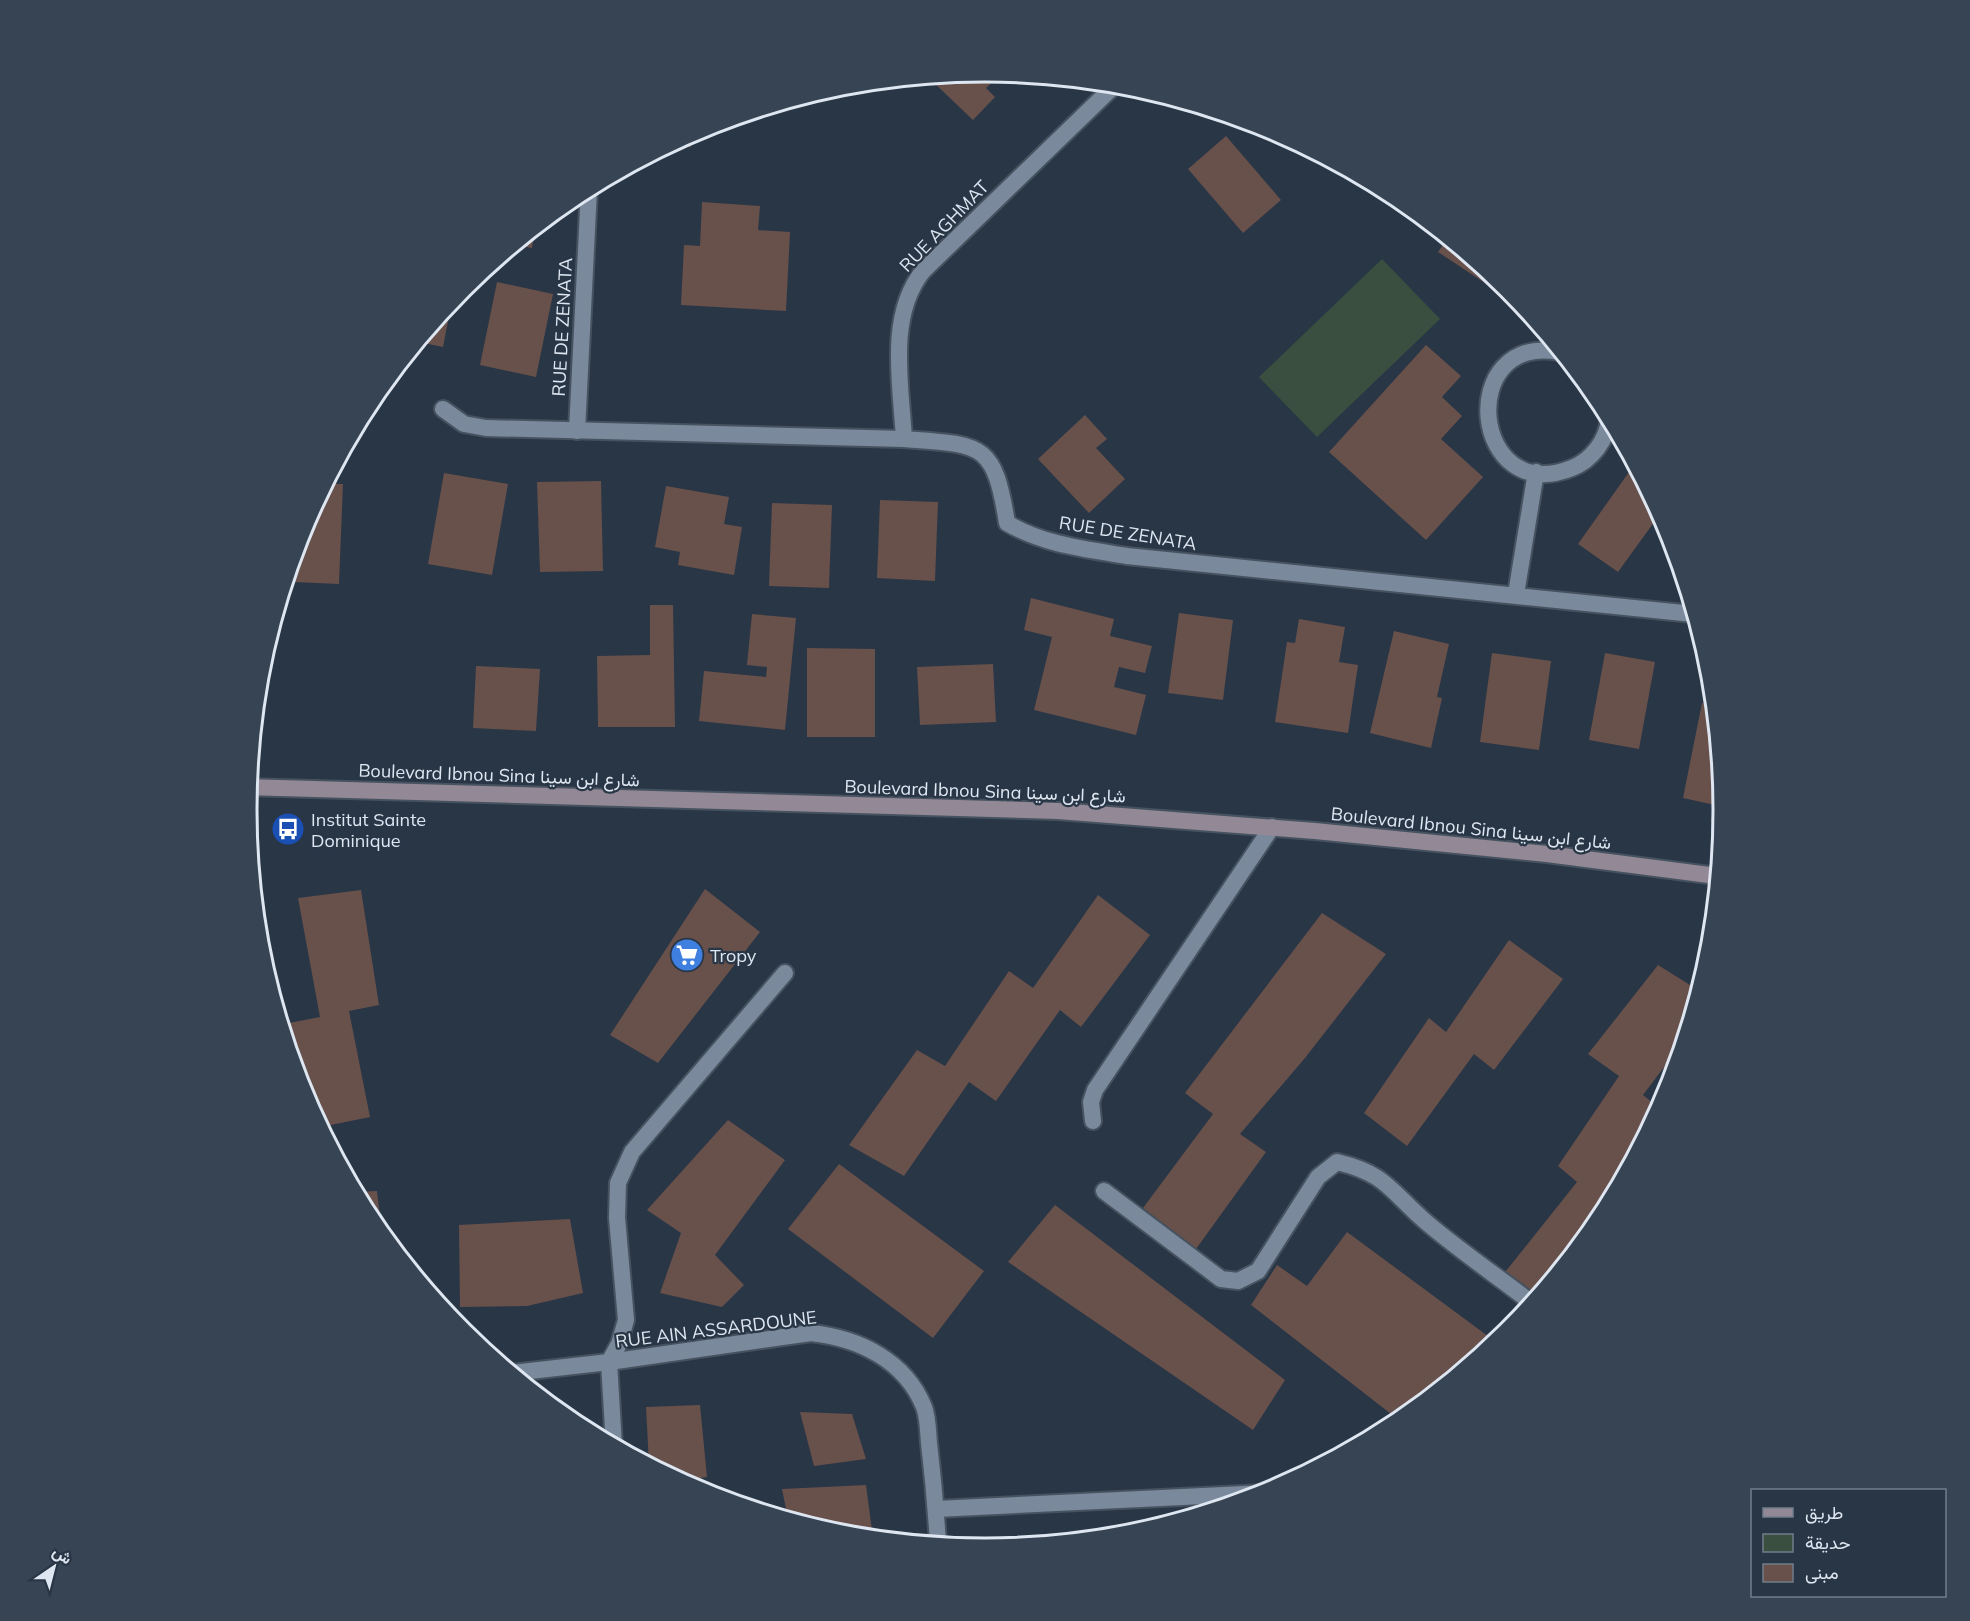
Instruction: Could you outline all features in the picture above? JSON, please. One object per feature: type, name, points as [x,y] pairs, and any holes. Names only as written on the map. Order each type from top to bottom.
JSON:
[{"type":"main road","name":"Boulevard Ibnou Sina شارع ابن سينا","points":[[258,786],[1058,811],[1272,827],[1547,854],[1710,875]]},
{"type":"street","name":"RUE AGHMAT","points":[[904,439],[901,326],[912,284],[1107,93]]},
{"type":"street","name":"RUE DE ZENATA","points":[[577,431],[588,200]]},
{"type":"street","points":[[1550,352],[1534,352],[1516,359],[1501,371],[1488,398],[1487,418],[1497,445],[1518,465],[1536,472],[1557,473],[1586,460],[1606,432]]},
{"type":"street","name":"RUE DE ZENATA","points":[[443,408],[464,424],[486,428],[904,439],[959,443],[980,452],[992,461],[1000,482],[1007,523],[1026,534],[1067,546],[1127,556],[1685,613]]},
{"type":"street","points":[[1516,594],[1536,472]]},
{"type":"street","points":[[1093,1121],[1091,1102],[1095,1090],[1272,827]]},
{"type":"street","points":[[613,1436],[609,1362],[619,1344],[626,1320],[617,1218],[618,1184],[632,1152],[785,973]]},
{"type":"street","points":[[1104,1191],[1221,1279],[1238,1281],[1258,1271],[1318,1177],[1337,1162],[1361,1168],[1381,1178],[1426,1222],[1525,1298]]},
{"type":"street","name":"RUE AIN ASSARDOUNE","points":[[522,1372],[609,1362],[811,1333],[838,1336],[862,1345],[890,1362],[912,1382],[925,1409],[936,1509]]},
{"type":"street","points":[[938,1537],[936,1509],[1209,1503]]},
{"type":"green space","points":[[1382,259],[1440,319],[1317,437],[1259,377]]},
{"type":"building","points":[[992,82],[986,88],[995,97],[973,120],[935,84]]},
{"type":"building","points":[[1226,136],[1281,200],[1243,233],[1188,169]]},
{"type":"building","points":[[702,202],[760,206],[758,230],[790,232],[786,311],[681,305],[684,245],[700,246]]},
{"type":"building","points":[[533,240],[532,248],[525,247]]},
{"type":"building","points":[[1443,245],[1489,286],[1438,252]]},
{"type":"building","points":[[497,282],[553,294],[536,377],[480,365]]},
{"type":"building","points":[[449,319],[443,347],[427,344]]},
{"type":"building","points":[[1426,345],[1461,376],[1442,397],[1462,416],[1441,439],[1483,477],[1426,540],[1329,452]]},
{"type":"building","points":[[1085,415],[1107,439],[1096,448],[1125,479],[1089,513],[1038,459]]},
{"type":"building","points":[[1629,472],[1654,523],[1618,572],[1578,544]]},
{"type":"building","points":[[444,473],[508,484],[492,575],[428,564]]},
{"type":"building","points":[[601,481],[603,571],[540,572],[537,482]]},
{"type":"building","points":[[335,484],[343,484],[339,584],[294,582],[312,532]]},
{"type":"building","points":[[666,486],[729,497],[724,524],[742,527],[734,575],[678,565],[680,552],[655,547]]},
{"type":"building","points":[[880,500],[938,502],[935,581],[877,578]]},
{"type":"building","points":[[772,503],[832,505],[829,588],[769,586]]},
{"type":"building","points":[[1031,598],[1114,619],[1110,636],[1152,646],[1145,673],[1119,667],[1114,687],[1146,695],[1136,735],[1034,710],[1052,637],[1024,630]]},
{"type":"building","points":[[650,605],[673,605],[675,727],[598,727],[597,656],[650,655]]},
{"type":"building","points":[[1179,613],[1233,620],[1223,700],[1168,693]]},
{"type":"building","points":[[752,614],[796,618],[785,730],[699,721],[704,671],[766,677],[767,667],[747,665]]},
{"type":"building","points":[[1299,619],[1345,627],[1339,662],[1358,665],[1348,733],[1275,722],[1287,642],[1295,643]]},
{"type":"building","points":[[1394,631],[1449,644],[1437,697],[1442,698],[1431,748],[1370,733]]},
{"type":"building","points":[[807,648],[875,649],[875,737],[807,737]]},
{"type":"building","points":[[1492,653],[1551,661],[1539,750],[1480,742]]},
{"type":"building","points":[[1605,653],[1655,662],[1639,749],[1589,740]]},
{"type":"building","points":[[993,664],[996,722],[920,725],[917,667]]},
{"type":"building","points":[[476,666],[540,669],[536,731],[473,728]]},
{"type":"building","points":[[1702,703],[1705,704],[1713,805],[1683,798]]},
{"type":"building","points":[[705,889],[760,932],[658,1063],[610,1035]]},
{"type":"building","points":[[361,890],[379,1005],[349,1011],[370,1117],[329,1125],[312,1089],[296,1045],[289,1023],[320,1017],[298,898]]},
{"type":"building","points":[[1098,895],[1150,935],[1081,1027],[1060,1010],[996,1101],[969,1082],[904,1176],[849,1145],[917,1050],[945,1066],[1009,971],[1033,988]]},
{"type":"building","points":[[1322,913],[1386,954],[1305,1058],[1240,1134],[1266,1152],[1196,1249],[1143,1208],[1213,1114],[1185,1093]]},
{"type":"building","points":[[1509,940],[1563,979],[1494,1070],[1474,1054],[1407,1146],[1364,1113],[1429,1018],[1446,1032]]},
{"type":"building","points":[[1658,965],[1691,986],[1668,1062],[1643,1095],[1652,1102],[1638,1132],[1590,1215],[1563,1254],[1529,1295],[1502,1276],[1577,1182],[1558,1166],[1619,1076],[1588,1054]]},
{"type":"building","points":[[728,1120],[785,1160],[715,1255],[744,1285],[722,1307],[660,1293],[681,1233],[647,1210]]},
{"type":"building","points":[[839,1164],[984,1271],[933,1338],[788,1229]]},
{"type":"building","points":[[377,1191],[380,1215],[366,1192]]},
{"type":"building","points":[[1055,1205],[1285,1380],[1253,1430],[1008,1262]]},
{"type":"building","points":[[570,1219],[583,1293],[527,1306],[460,1307],[459,1225]]},
{"type":"building","points":[[1347,1232],[1488,1336],[1428,1388],[1391,1414],[1251,1305],[1277,1265],[1307,1286]]},
{"type":"building","points":[[700,1405],[707,1477],[697,1479],[649,1455],[646,1407]]},
{"type":"building","points":[[800,1412],[852,1414],[866,1459],[814,1466]]},
{"type":"building","points":[[866,1485],[872,1529],[843,1525],[786,1511],[782,1489]]},
{"type":"place","name":"Institut Sainte Dominique","points":[[288,829]]},
{"type":"place","name":"Tropy","points":[[687,955]]}]
